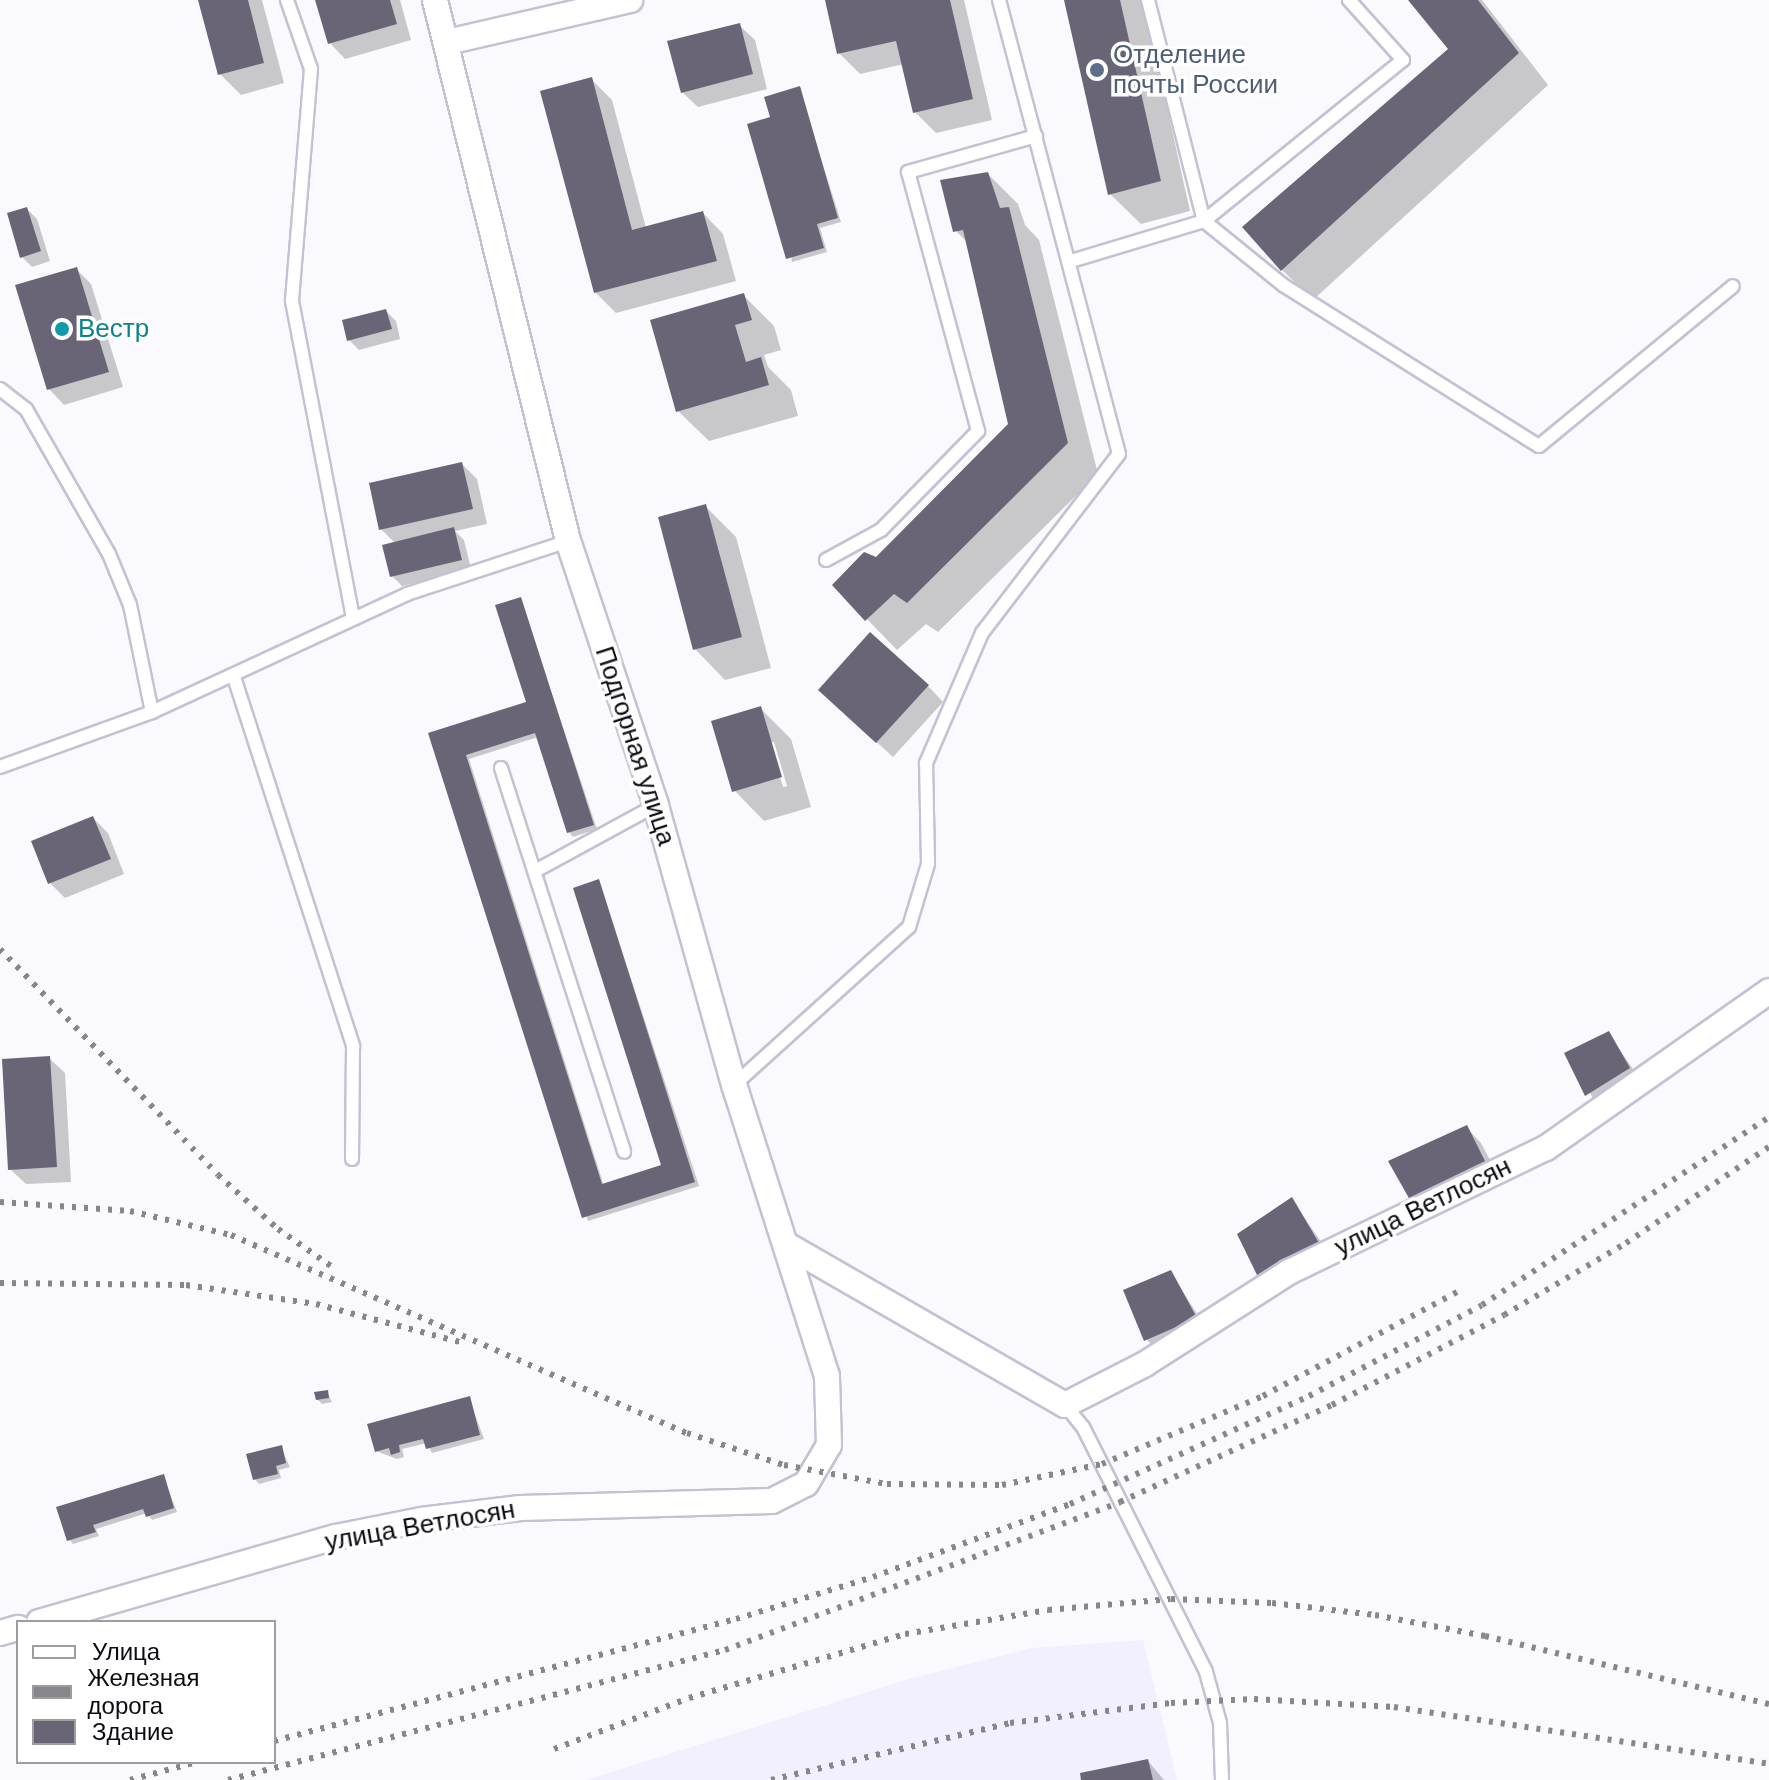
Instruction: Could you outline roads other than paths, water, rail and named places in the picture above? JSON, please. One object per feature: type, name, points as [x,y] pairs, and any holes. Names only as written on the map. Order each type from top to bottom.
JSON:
[{"type":"street","name":"Подгорная улица","points":[[435,0],[568,541],[656,805],[734,1085],[827,1376],[832,1413],[829,1445],[806,1484]]},
{"type":"street","points":[[447,42],[630,0]]},
{"type":"street","name":"улица Ветлосян","points":[[1065,1405],[1145,1364],[1289,1272],[1546,1148],[1769,991]]},
{"type":"street","points":[[785,1244],[1065,1405]]},
{"type":"street","name":"улица Ветлосян","points":[[46,1620],[336,1537],[421,1520],[520,1508],[756,1504],[785,1497],[806,1484]]},
{"type":"lane","points":[[287,0],[311,69],[292,301],[353,617]]},
{"type":"lane","points":[[734,1085],[909,927],[928,864],[926,763],[982,633],[1119,454],[1071,261],[999,0]]},
{"type":"lane","points":[[1148,0],[1204,221],[1283,285],[1539,446],[1733,286]]},
{"type":"lane","points":[[1071,261],[1204,221],[1403,60],[1349,0]]},
{"type":"lane","points":[[826,560],[881,530],[978,431],[908,172],[1036,136]]},
{"type":"lane","points":[[0,389],[26,409],[109,554],[130,605],[152,712]]},
{"type":"lane","points":[[0,767],[152,712],[234,677],[353,617],[454,577],[568,541]]},
{"type":"lane","points":[[234,677],[353,1046],[352,1159]]},
{"type":"lane","points":[[501,768],[537,870],[624,1152]]},
{"type":"lane","points":[[537,870],[656,805]]},
{"type":"lane","points":[[1065,1405],[1083,1427],[1206,1672],[1220,1723],[1222,1780]]},
{"type":"railway","points":[[0,949],[218,1175],[278,1229],[331,1266]]},
{"type":"railway","points":[[276,1740],[736,1619],[873,1577],[1070,1504],[1309,1396],[1482,1305],[1769,1117]]},
{"type":"railway","points":[[228,1780],[725,1650],[1120,1502],[1332,1405],[1504,1315],[1626,1243],[1769,1147]]},
{"type":"railway","points":[[0,1202],[130,1211],[231,1235],[687,1433],[784,1465],[887,1484],[1002,1485],[1102,1464],[1263,1396],[1459,1291]]},
{"type":"railway","points":[[0,1283],[186,1285],[316,1304],[464,1343]]},
{"type":"railway","points":[[554,1749],[689,1698],[905,1634],[1048,1610],[1171,1599],[1272,1603],[1375,1615],[1485,1636],[1769,1704]]},
{"type":"railway","points":[[771,1780],[1010,1723],[1171,1703],[1254,1699],[1394,1707],[1769,1764]]},
{"type":"railway","points":[[130,1780],[190,1764]]},
{"type":"place","name":"Отделение почты России","points":[[1097,70]]},
{"type":"place","name":"Вестр","points":[[62,329]]}]
